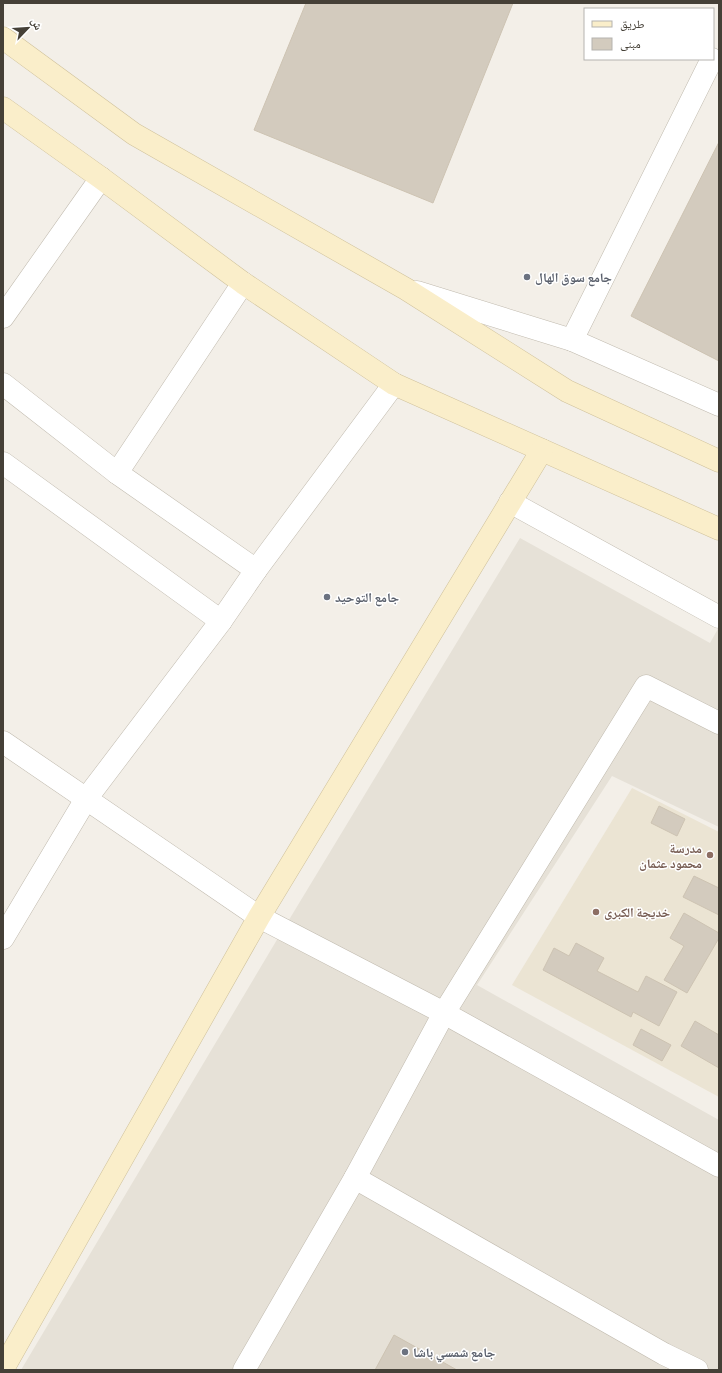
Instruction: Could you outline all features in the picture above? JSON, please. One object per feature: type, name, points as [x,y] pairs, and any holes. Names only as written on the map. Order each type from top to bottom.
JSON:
[{"type":"main road","points":[[3,38],[134,134],[406,289],[567,391],[719,461]]},
{"type":"main road","points":[[3,108],[243,282],[394,384],[719,529]]},
{"type":"main road","points":[[5,1359],[259,917],[542,450]]},
{"type":"street","points":[[714,56],[719,45]]},
{"type":"street","points":[[572,340],[712,60]]},
{"type":"street","points":[[3,317],[101,178]]},
{"type":"street","points":[[116,473],[243,282]]},
{"type":"street","points":[[406,289],[572,340],[719,405]]},
{"type":"street","points":[[3,384],[116,473],[256,570]]},
{"type":"street","points":[[3,938],[86,799],[221,621],[256,570],[394,384]]},
{"type":"street","points":[[3,463],[221,621]]},
{"type":"street","points":[[510,502],[719,617]]},
{"type":"street","points":[[244,1370],[355,1178],[444,1013],[646,686],[719,723]]},
{"type":"street","points":[[3,742],[259,917],[444,1013],[719,1166]]},
{"type":"street","points":[[355,1178],[664,1354],[697,1370]]},
{"type":"shaded area","points":[[520,538],[710,643],[719,627],[719,827],[612,776],[477,985],[719,1120],[719,1370],[21,1370],[278,938]]},
{"type":"shaded area","points":[[632,788],[719,832],[719,1097],[512,985]]},
{"type":"building","points":[[306,3],[513,3],[433,203],[254,130]]},
{"type":"building","points":[[719,142],[719,361],[631,316]]},
{"type":"building","points":[[659,806],[685,819],[677,836],[651,823]]},
{"type":"building","points":[[694,876],[719,888],[719,915],[683,897]]},
{"type":"building","points":[[684,913],[719,933],[719,938],[687,993],[664,980],[684,946],[670,938]]},
{"type":"building","points":[[576,943],[604,958],[597,971],[638,992],[646,976],[677,992],[659,1026],[633,1012],[631,1017],[543,970],[554,948],[569,956]]},
{"type":"building","points":[[695,1021],[719,1035],[719,1068],[681,1046]]},
{"type":"building","points":[[641,1029],[671,1045],[662,1061],[633,1045]]},
{"type":"building","name":"جامع شمسي باشا","points":[[394,1335],[457,1370],[375,1370]]},
{"type":"place","name":"جامع سوق الهال","points":[[527,277]]},
{"type":"place","name":"جامع التوحيد","points":[[327,597]]},
{"type":"place","name":"مدرسة محمود عثمان","points":[[710,855]]},
{"type":"place","name":"خديجة الكبرى","points":[[596,912]]},
{"type":"place","name":"جامع شمسي باشا","points":[[405,1352]]}]
